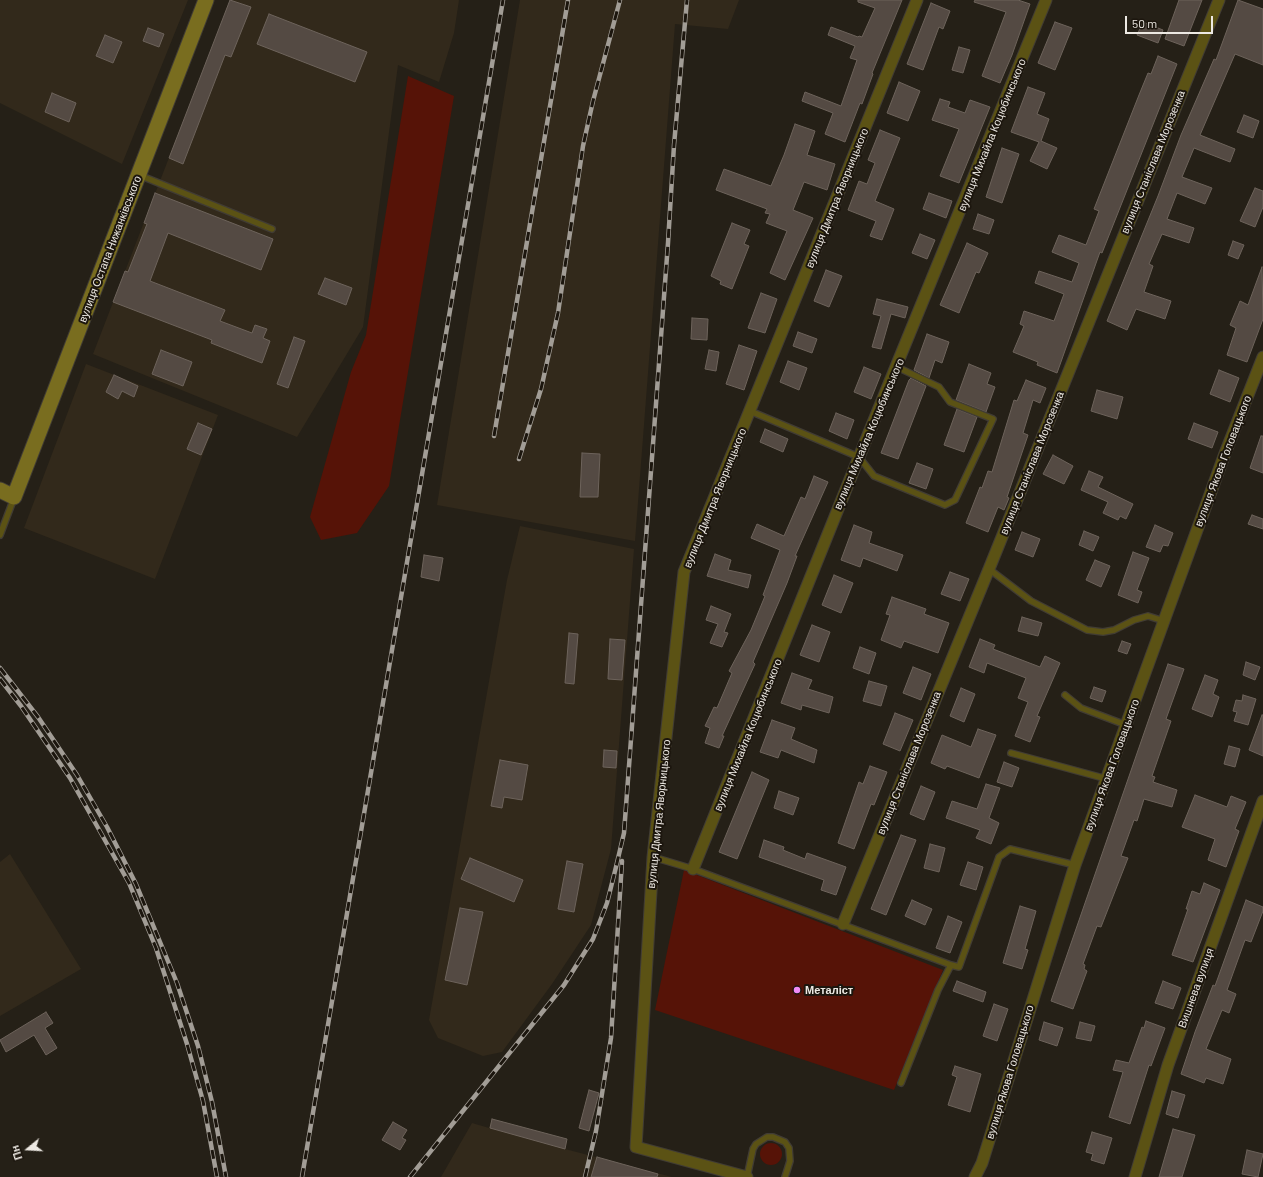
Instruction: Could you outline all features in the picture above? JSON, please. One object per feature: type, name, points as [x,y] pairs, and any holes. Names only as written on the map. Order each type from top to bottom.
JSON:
[{"type":"main road","name":"вулиця Остапа Нижанківського","points":[[14,498],[206,0]]},
{"type":"main road","points":[[0,490],[14,498]]},
{"type":"street","name":"вулиця Дмитра Яворницького","points":[[747,1177],[636,1147],[653,857],[684,572],[917,0]]},
{"type":"street","name":"вулиця Михайла Коцюбинського","points":[[693,869],[1046,0]]},
{"type":"street","name":"вулиця Станіслава Морозенка","points":[[843,924],[989,569],[1219,0]]},
{"type":"street","name":"вулиця Якова Головацького","points":[[976,1177],[1076,865],[1224,456],[1263,358]]},
{"type":"street","name":"Вишнева вулиця","points":[[1135,1177],[1168,1065],[1263,801]]},
{"type":"lane","points":[[139,175],[272,229]]},
{"type":"lane","points":[[750,411],[859,458],[874,476],[945,506],[955,500],[973,459],[993,420],[950,402],[940,387],[897,367]]},
{"type":"lane","points":[[0,535],[14,498]]},
{"type":"lane","points":[[989,569],[1031,601],[1087,630],[1103,632],[1114,630],[1134,620],[1148,616],[1164,621]]},
{"type":"lane","points":[[1065,695],[1081,708],[1126,725]]},
{"type":"lane","points":[[1011,753],[1107,779]]},
{"type":"lane","points":[[653,857],[693,869],[951,965],[960,967],[999,857],[1010,849],[1076,865]]},
{"type":"lane","points":[[901,1083],[938,990],[951,965]]},
{"type":"lane","points":[[747,1177],[756,1144],[767,1137],[773,1137],[785,1142],[789,1148],[790,1161],[785,1177]]},
{"type":"shaded area","points":[[0,0],[188,0],[122,164],[0,103]]},
{"type":"shaded area","points":[[230,0],[459,0],[454,33],[439,82],[398,65],[363,327],[297,437],[93,354]]},
{"type":"shaded area","points":[[520,0],[739,0],[728,29],[675,24],[635,541],[437,505]]},
{"type":"shaded area","points":[[408,76],[454,96],[389,486],[357,533],[321,540],[310,517],[351,372],[366,335]]},
{"type":"shaded area","points":[[86,364],[218,415],[155,579],[24,528]]},
{"type":"shaded area","points":[[520,526],[634,549],[611,849],[591,925],[552,984],[502,1052],[483,1056],[438,1038],[429,1020],[507,580]]},
{"type":"shaded area","points":[[10,854],[81,969],[0,1016],[0,862]]},
{"type":"shaded area","name":"Металіст","points":[[684,870],[943,970],[894,1090],[655,1010]]},
{"type":"shaded area","points":[[492,1119],[567,1139],[565,1149],[672,1177],[441,1177],[472,1123],[489,1128]]},
{"type":"shaded area","points":[[771,1143],[779,1146],[782,1154],[779,1162],[771,1165],[763,1162],[760,1154],[763,1146]]},
{"type":"building","points":[[230,0],[251,7],[231,57],[225,55],[183,164],[169,158]]},
{"type":"building","points":[[858,0],[902,0],[872,73],[873,74],[862,104],[860,103],[845,142],[825,134],[833,113],[802,101],[805,92],[841,106],[857,60],[850,58],[855,46],[828,35],[831,27],[858,37],[862,37],[875,8],[858,2]]},
{"type":"building","points":[[975,0],[1018,0],[1030,4],[1012,55],[1000,83],[982,76],[1006,12],[974,2]]},
{"type":"building","points":[[1179,0],[1202,0],[1184,46],[1165,39]]},
{"type":"building","points":[[1238,0],[1263,9],[1263,65],[1235,54],[1200,135],[1235,149],[1230,162],[1194,148],[1182,177],[1212,188],[1205,204],[1177,193],[1167,219],[1194,228],[1189,243],[1162,234],[1149,264],[1153,266],[1144,292],[1171,301],[1165,319],[1136,309],[1127,330],[1107,321],[1181,135],[1214,59],[1216,60]]},
{"type":"building","points":[[931,3],[950,11],[943,29],[939,27],[923,70],[907,64]]},
{"type":"building","points":[[269,14],[367,52],[355,82],[257,44]]},
{"type":"building","points":[[1055,22],[1072,28],[1055,70],[1038,63]]},
{"type":"building","points":[[1143,22],[1163,30],[1158,43],[1137,35]]},
{"type":"building","points":[[148,28],[164,34],[159,47],[143,41]]},
{"type":"building","points":[[105,35],[122,42],[113,63],[96,56]]},
{"type":"building","points":[[959,47],[970,50],[963,73],[952,70]]},
{"type":"building","points":[[1158,56],[1177,64],[1102,253],[1100,252],[1057,373],[1037,365],[1038,362],[1013,352],[1024,326],[1020,324],[1024,311],[1054,321],[1064,294],[1035,283],[1039,271],[1072,282],[1079,263],[1052,252],[1059,235],[1086,245],[1099,211],[1094,209],[1148,73],[1151,74]]},
{"type":"building","points":[[899,82],[920,91],[908,121],[887,113]]},
{"type":"building","points":[[1028,87],[1045,93],[1037,114],[1049,119],[1041,141],[1057,148],[1047,169],[1030,161],[1039,142],[1011,132]]},
{"type":"building","points":[[52,93],[76,103],[69,122],[45,112]]},
{"type":"building","points":[[940,99],[950,102],[948,107],[965,113],[970,100],[990,107],[959,183],[940,176],[959,129],[932,120]]},
{"type":"building","points":[[1244,115],[1259,121],[1253,138],[1237,132]]},
{"type":"building","points":[[795,124],[815,131],[807,155],[835,164],[827,190],[804,182],[793,210],[813,218],[785,280],[770,273],[787,231],[766,223],[770,214],[765,213],[767,209],[716,190],[724,169],[771,186]]},
{"type":"building","points":[[880,130],[900,138],[875,201],[894,209],[882,240],[870,236],[876,221],[848,210],[859,181],[867,184],[875,163],[868,160]]},
{"type":"building","points":[[1002,148],[1019,154],[1002,203],[986,197]]},
{"type":"building","points":[[1255,188],[1263,191],[1263,207],[1255,227],[1240,221]]},
{"type":"building","points":[[155,193],[273,239],[261,270],[168,233],[150,281],[225,310],[220,321],[252,333],[255,325],[267,329],[263,338],[270,341],[262,363],[211,343],[212,340],[113,302],[125,271],[128,272],[147,224],[144,223]]},
{"type":"building","points":[[929,193],[952,201],[946,218],[923,209]]},
{"type":"building","points":[[978,214],[994,220],[989,234],[973,229]]},
{"type":"building","points":[[732,223],[750,230],[744,244],[749,246],[732,289],[720,284],[721,281],[711,276]]},
{"type":"building","points":[[920,234],[935,240],[927,259],[912,253]]},
{"type":"building","points":[[1233,241],[1244,245],[1238,259],[1228,255]]},
{"type":"building","points":[[967,243],[988,253],[979,273],[976,272],[959,313],[940,305]]},
{"type":"building","points":[[1262,267],[1263,319],[1247,362],[1227,355],[1236,328],[1230,325],[1240,301],[1248,305]]},
{"type":"building","points":[[826,270],[842,276],[829,307],[814,301]]},
{"type":"building","points":[[325,278],[352,288],[346,305],[318,294]]},
{"type":"building","points":[[761,293],[777,299],[765,333],[748,328]]},
{"type":"building","points":[[877,299],[908,307],[905,318],[891,314],[881,349],[872,347],[881,316],[873,314]]},
{"type":"building","points":[[692,318],[708,319],[707,340],[691,339]]},
{"type":"building","points":[[798,332],[817,339],[812,353],[793,346]]},
{"type":"building","points":[[927,334],[949,342],[942,363],[935,360],[929,378],[914,370]]},
{"type":"building","points":[[294,337],[305,341],[288,388],[277,384]]},
{"type":"building","points":[[739,345],[757,351],[744,390],[726,384]]},
{"type":"building","points":[[161,350],[192,362],[183,386],[152,374]]},
{"type":"building","points":[[709,350],[719,352],[716,371],[705,369]]},
{"type":"building","points":[[788,361],[807,368],[799,390],[780,382]]},
{"type":"building","points":[[969,364],[991,373],[987,384],[995,387],[986,412],[956,400]]},
{"type":"building","points":[[864,367],[881,374],[871,399],[854,392]]},
{"type":"building","points":[[1219,370],[1239,378],[1230,402],[1210,394]]},
{"type":"building","points":[[114,375],[138,386],[134,397],[122,391],[118,399],[106,392]]},
{"type":"building","points":[[911,378],[926,386],[898,459],[881,453]]},
{"type":"building","points":[[1026,380],[1046,388],[1040,403],[1033,400],[1023,433],[1028,435],[1007,497],[1009,498],[1004,510],[998,507],[988,532],[966,523],[988,471],[992,472],[1014,400],[1017,401]]},
{"type":"building","points":[[1097,390],[1123,397],[1117,419],[1091,411]]},
{"type":"building","points":[[957,409],[977,417],[964,452],[944,445]]},
{"type":"building","points":[[836,413],[854,420],[847,439],[829,431]]},
{"type":"building","points":[[198,423],[212,429],[201,455],[187,449]]},
{"type":"building","points":[[1194,423],[1218,432],[1212,448],[1188,439]]},
{"type":"building","points":[[765,429],[788,439],[783,452],[760,442]]},
{"type":"building","points":[[1261,436],[1263,436],[1263,473],[1250,468]]},
{"type":"building","points":[[582,453],[600,454],[598,497],[580,497]]},
{"type":"building","points":[[1053,455],[1073,466],[1064,484],[1043,474]]},
{"type":"building","points":[[917,463],[933,469],[926,489],[909,483]]},
{"type":"building","points":[[1089,471],[1103,477],[1098,487],[1133,504],[1126,519],[1120,516],[1118,520],[1103,513],[1108,502],[1081,490]]},
{"type":"building","points":[[814,476],[828,482],[795,556],[797,556],[787,583],[753,662],[755,664],[722,736],[724,736],[719,748],[705,743],[710,728],[705,726],[714,707],[717,708],[732,673],[729,671],[751,630],[765,596],[763,595],[780,550],[751,538],[757,524],[784,536],[801,497],[805,499]]},
{"type":"building","points":[[1252,515],[1263,519],[1263,529],[1248,524]]},
{"type":"building","points":[[854,525],[872,532],[869,543],[903,555],[897,571],[863,558],[860,567],[841,560]]},
{"type":"building","points":[[1155,525],[1173,533],[1168,546],[1163,545],[1160,552],[1146,547]]},
{"type":"building","points":[[1084,531],[1099,537],[1093,551],[1079,545]]},
{"type":"building","points":[[1022,532],[1040,539],[1033,557],[1015,550]]},
{"type":"building","points":[[1133,552],[1149,558],[1137,590],[1142,592],[1138,603],[1118,595]]},
{"type":"building","points":[[715,554],[731,560],[728,570],[751,575],[748,588],[707,576]]},
{"type":"building","points":[[424,555],[443,558],[439,581],[421,577]]},
{"type":"building","points":[[1095,560],[1110,566],[1101,587],[1086,580]]},
{"type":"building","points":[[950,572],[969,579],[960,601],[941,594]]},
{"type":"building","points":[[834,575],[853,583],[841,613],[822,605]]},
{"type":"building","points":[[892,597],[926,609],[924,614],[949,623],[938,653],[904,641],[901,648],[881,640],[890,615],[886,614]]},
{"type":"building","points":[[711,606],[731,614],[724,632],[728,633],[722,647],[710,643],[718,624],[706,620]]},
{"type":"building","points":[[1022,617],[1042,623],[1038,636],[1018,631]]},
{"type":"building","points":[[812,625],[830,632],[819,662],[800,655]]},
{"type":"building","points":[[569,633],[578,634],[574,684],[565,683]]},
{"type":"building","points":[[610,639],[625,640],[622,680],[608,679]]},
{"type":"building","points":[[980,639],[995,645],[993,649],[1040,667],[1045,656],[1060,663],[1037,716],[1040,717],[1030,742],[1015,736],[1028,702],[1018,698],[1026,678],[987,663],[984,673],[969,667]]},
{"type":"building","points":[[1122,641],[1131,644],[1127,654],[1118,651]]},
{"type":"building","points":[[860,647],[876,653],[869,674],[853,668]]},
{"type":"building","points":[[1246,662],[1260,667],[1255,680],[1243,675]]},
{"type":"building","points":[[1168,664],[1184,669],[1166,719],[1171,721],[1152,776],[1155,777],[1153,782],[1177,790],[1172,807],[1144,799],[1137,821],[1134,820],[1121,856],[1128,858],[1101,927],[1097,926],[1083,964],[1085,965],[1084,969],[1087,971],[1073,1009],[1051,1001]]},
{"type":"building","points":[[913,667],[931,674],[921,700],[903,693]]},
{"type":"building","points":[[792,673],[812,680],[808,689],[833,697],[829,713],[802,705],[801,710],[781,703]]},
{"type":"building","points":[[1205,675],[1218,680],[1213,694],[1219,697],[1212,717],[1192,709]]},
{"type":"building","points":[[869,681],[887,686],[881,706],[863,701]]},
{"type":"building","points":[[1094,687],[1106,691],[1102,702],[1090,698]]},
{"type":"building","points":[[961,688],[975,694],[964,722],[950,716]]},
{"type":"building","points":[[1243,695],[1256,699],[1248,725],[1234,721],[1237,712],[1233,711],[1236,700],[1242,701]]},
{"type":"building","points":[[895,713],[913,720],[900,751],[883,744]]},
{"type":"building","points":[[1263,715],[1263,756],[1249,750]]},
{"type":"building","points":[[772,720],[795,728],[791,739],[817,750],[814,763],[781,750],[778,758],[760,752]]},
{"type":"building","points":[[978,729],[996,735],[979,778],[947,766],[945,769],[931,763],[942,735],[971,747]]},
{"type":"building","points":[[1229,746],[1240,749],[1235,767],[1224,764]]},
{"type":"building","points":[[604,750],[617,751],[616,768],[603,767]]},
{"type":"building","points":[[500,760],[528,765],[522,800],[504,797],[502,808],[491,806]]},
{"type":"building","points":[[1004,762],[1019,768],[1012,787],[997,782]]},
{"type":"building","points":[[870,766],[887,772],[874,805],[871,804],[854,849],[838,843],[859,782],[863,784]]},
{"type":"building","points":[[752,772],[769,780],[737,859],[719,852]]},
{"type":"building","points":[[986,784],[1000,788],[989,818],[999,823],[991,844],[976,838],[980,830],[946,818],[952,801],[977,809]]},
{"type":"building","points":[[921,786],[935,792],[924,820],[910,814]]},
{"type":"building","points":[[779,791],[799,798],[793,815],[774,808]]},
{"type":"building","points":[[1195,795],[1227,807],[1231,796],[1246,802],[1235,829],[1239,831],[1226,867],[1208,860],[1215,839],[1182,827]]},
{"type":"building","points":[[901,835],[916,840],[886,915],[871,909]]},
{"type":"building","points":[[764,840],[784,847],[783,850],[805,859],[807,853],[846,867],[836,895],[821,890],[824,880],[759,857]]},
{"type":"building","points":[[930,844],[945,848],[939,872],[924,868]]},
{"type":"building","points":[[470,858],[523,880],[514,902],[461,879]]},
{"type":"building","points":[[567,861],[583,864],[574,912],[558,909]]},
{"type":"building","points":[[968,862],[983,867],[976,890],[960,885]]},
{"type":"building","points":[[1204,883],[1220,890],[1193,962],[1172,955],[1188,909],[1186,909],[1192,891],[1200,894]]},
{"type":"building","points":[[912,900],[932,909],[925,925],[905,916]]},
{"type":"building","points":[[1246,900],[1263,907],[1263,911],[1251,942],[1245,940],[1227,990],[1236,994],[1229,1013],[1222,1010],[1206,1049],[1231,1059],[1223,1084],[1206,1078],[1204,1083],[1181,1074],[1195,1032],[1213,985],[1215,986]]},
{"type":"building","points":[[1020,906],[1036,911],[1025,949],[1028,950],[1022,969],[1003,963]]},
{"type":"building","points":[[460,908],[483,912],[467,985],[445,980]]},
{"type":"building","points":[[948,916],[962,922],[950,953],[936,948]]},
{"type":"building","points":[[957,981],[986,992],[983,1002],[953,991]]},
{"type":"building","points":[[1163,981],[1181,988],[1173,1009],[1155,1003]]},
{"type":"building","points":[[994,1004],[1008,1009],[997,1041],[983,1036]]},
{"type":"building","points":[[46,1012],[53,1023],[45,1028],[57,1048],[46,1055],[34,1035],[6,1052],[0,1040]]},
{"type":"building","points":[[1146,1021],[1165,1028],[1151,1066],[1149,1065],[1130,1124],[1109,1117],[1123,1072],[1113,1070],[1116,1060],[1129,1063],[1142,1027],[1144,1028]]},
{"type":"building","points":[[1044,1022],[1063,1028],[1057,1046],[1039,1040]]},
{"type":"building","points":[[1080,1022],[1095,1026],[1091,1041],[1076,1038]]},
{"type":"building","points":[[955,1066],[981,1074],[970,1112],[948,1105],[957,1077],[952,1075]]},
{"type":"building","points":[[589,1090],[599,1093],[589,1131],[579,1128]]},
{"type":"building","points":[[1172,1091],[1185,1095],[1178,1118],[1166,1114]]},
{"type":"building","points":[[492,1119],[567,1139],[565,1149],[490,1128]]},
{"type":"building","points":[[393,1122],[407,1130],[402,1138],[406,1140],[400,1150],[382,1140]]},
{"type":"building","points":[[1173,1129],[1195,1135],[1182,1177],[1159,1177]]},
{"type":"building","points":[[1092,1132],[1112,1138],[1104,1164],[1091,1160],[1093,1154],[1086,1152]]},
{"type":"building","points":[[1247,1150],[1263,1154],[1258,1177],[1242,1174]]},
{"type":"building","points":[[597,1157],[658,1174],[657,1177],[591,1177]]},
{"type":"railway","points":[[302,1177],[503,0]]},
{"type":"railway","points":[[494,436],[568,0]]},
{"type":"railway","points":[[519,459],[541,389],[558,313],[583,146],[593,101],[620,0]]},
{"type":"railway","points":[[410,1177],[564,985],[593,939],[607,903],[616,867],[624,833],[674,145],[687,0]]},
{"type":"railway","points":[[0,668],[38,717],[77,775],[107,827],[136,884],[177,983],[198,1046],[212,1102],[226,1177]]},
{"type":"railway","points":[[0,679],[21,706],[70,778],[129,883],[156,948],[187,1044],[203,1101],[217,1177]]},
{"type":"railway","points":[[585,1177],[596,1131],[611,1038],[622,861]]},
{"type":"place","name":"Металіст","points":[[797,990]]}]
